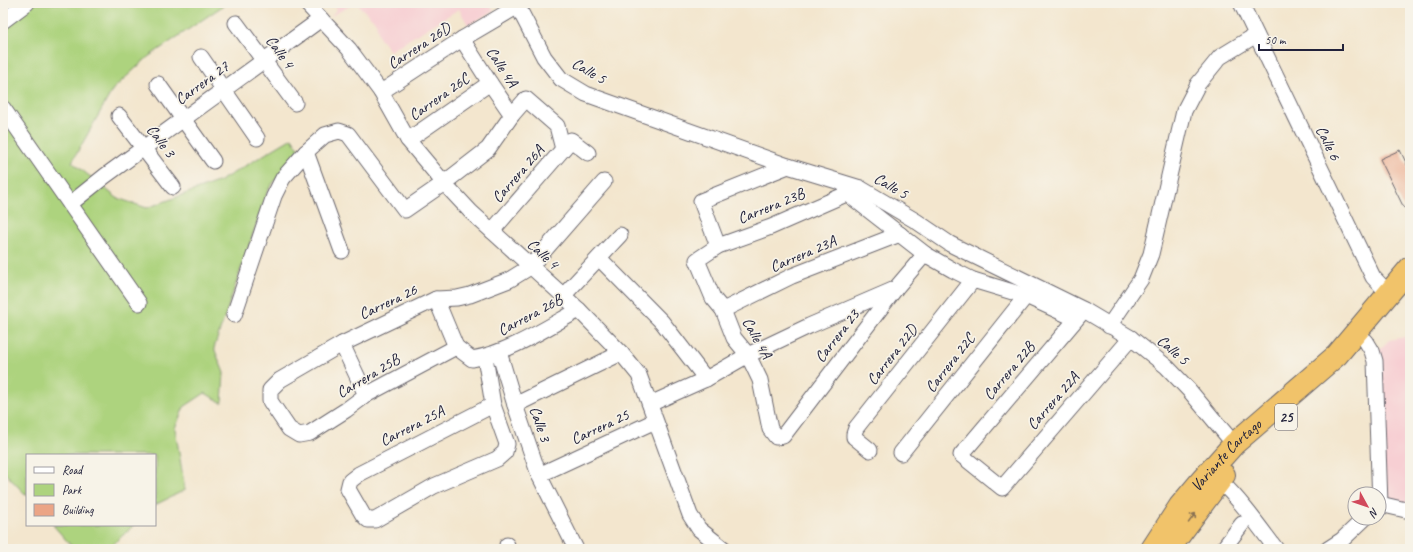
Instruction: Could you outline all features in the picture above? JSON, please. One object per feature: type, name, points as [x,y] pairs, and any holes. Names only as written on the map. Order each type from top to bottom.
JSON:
[{"type":"highway","name":"Variante Cartago","points":[[1152,549],[1180,506],[1200,481],[1234,444],[1333,359],[1410,268]]},
{"type":"highway","name":"Variante Cartago","points":[[1169,549],[1219,480],[1245,453],[1347,363],[1410,289]]},
{"type":"street","points":[[3,21],[27,3]]},
{"type":"street","name":"Calle 4","points":[[306,3],[349,49],[381,92],[408,140],[444,183],[471,212],[579,310],[621,353],[639,375],[650,404],[654,421],[690,515],[699,529],[724,549]]},
{"type":"street","name":"Calle 6","points":[[1241,3],[1373,277],[1389,294]]},
{"type":"street","name":"Carrera 26D","points":[[381,92],[517,5]]},
{"type":"street","name":"Calle 5","points":[[517,5],[544,57],[562,79],[586,94],[854,191],[916,221],[950,244],[1080,315],[1109,326],[1131,338],[1171,371],[1189,390],[1234,444]]},
{"type":"street","name":"Carrera 27","points":[[70,204],[105,176],[321,19]]},
{"type":"street","name":"Calle 4","points":[[236,23],[294,103]]},
{"type":"street","points":[[1109,326],[1141,279],[1151,254],[1184,111],[1198,84],[1220,57],[1256,35]]},
{"type":"street","name":"Calle 4A","points":[[462,39],[512,115]]},
{"type":"street","points":[[201,56],[257,138]]},
{"type":"street","name":"Carrera 26C","points":[[408,140],[490,83]]},
{"type":"street","points":[[158,84],[182,120],[213,161]]},
{"type":"street","points":[[234,315],[274,196],[283,178],[306,152],[325,136],[339,131],[348,134],[405,210],[444,183],[488,149],[512,115],[526,99],[557,126],[567,145],[588,153]]},
{"type":"street","points":[[3,108],[139,303]]},
{"type":"street","name":"Calle 3","points":[[120,116],[173,187]]},
{"type":"street","name":"Carrera 26A","points":[[492,231],[567,145]]},
{"type":"street","points":[[306,152],[342,251]]},
{"type":"street","points":[[718,246],[701,202],[788,166]]},
{"type":"street","name":"Carrera 26","points":[[299,435],[289,429],[270,401],[270,390],[280,380],[342,344],[436,299],[457,298],[470,295],[509,280],[530,267],[604,182]]},
{"type":"street","points":[[854,191],[900,234],[925,254],[953,270],[974,280],[1080,315]]},
{"type":"street","name":"Carrera 23B","points":[[697,260],[718,246],[771,227],[854,191]]},
{"type":"street","name":"Carrera 23A","points":[[722,310],[792,276],[900,234]]},
{"type":"street","points":[[563,296],[620,235]]},
{"type":"street","name":"Carrera 23","points":[[776,437],[783,436],[896,288],[925,254]]},
{"type":"street","points":[[600,258],[662,322],[706,379]]},
{"type":"street","name":"Calle 4A","points":[[697,260],[713,298],[722,310],[734,338],[748,355],[760,380],[770,429],[776,437]]},
{"type":"street","name":"Carrera 22D","points":[[870,450],[854,437],[856,428],[974,280]]},
{"type":"street","points":[[650,404],[706,379],[748,355],[809,326],[896,288]]},
{"type":"street","name":"Carrera 22C","points":[[902,453],[1026,296]]},
{"type":"street","points":[[436,299],[456,347],[472,359],[492,354],[493,405]]},
{"type":"street","name":"Carrera 26B","points":[[492,354],[579,310]]},
{"type":"street","name":"Carrera 22B","points":[[1002,488],[961,455],[1080,315]]},
{"type":"street","name":"Carrera 22A","points":[[1002,488],[1131,338]]},
{"type":"street","points":[[1366,340],[1375,361],[1379,486]]},
{"type":"street","points":[[342,344],[366,395]]},
{"type":"street","name":"Carrera 25B","points":[[299,435],[310,433],[366,395],[456,347]]},
{"type":"street","points":[[515,405],[621,353]]},
{"type":"street","name":"Calle 3","points":[[492,354],[515,405],[539,475],[576,549]]},
{"type":"street","name":"Carrera 25A","points":[[493,405],[507,444],[505,452],[497,459],[434,486],[375,520],[368,520],[363,515],[348,489],[350,481],[359,474],[493,405]]},
{"type":"street","name":"Carrera 25","points":[[539,475],[654,421]]},
{"type":"street","points":[[1219,480],[1252,516],[1276,549]]},
{"type":"street","name":"Calle 3","points":[[555,505],[564,549]]},
{"type":"street","points":[[1387,506],[1410,511]]},
{"type":"street","points":[[1222,549],[1242,524]]},
{"type":"street","points":[[1328,549],[1345,544],[1359,526]]},
{"type":"shaded area","points":[[333,3],[489,3],[494,11],[468,25],[459,9],[390,51],[379,37],[376,22],[357,4],[331,16],[337,9]]},
{"type":"shaded area","points":[[1410,336],[1410,512],[1387,506],[1387,486],[1380,486],[1376,353],[1389,340]]},
{"type":"green space","points":[[3,3],[227,3],[148,57],[113,89],[72,162],[117,198],[147,208],[220,181],[292,138],[299,149],[268,190],[214,348],[224,373],[222,403],[205,393],[184,407],[175,428],[185,490],[156,504],[156,454],[26,454],[26,495],[3,471]]},
{"type":"green space","points":[[54,526],[133,526],[108,549],[74,549]]},
{"type":"building","points":[[1400,150],[1410,171],[1410,205],[1404,208],[1380,159]]}]
